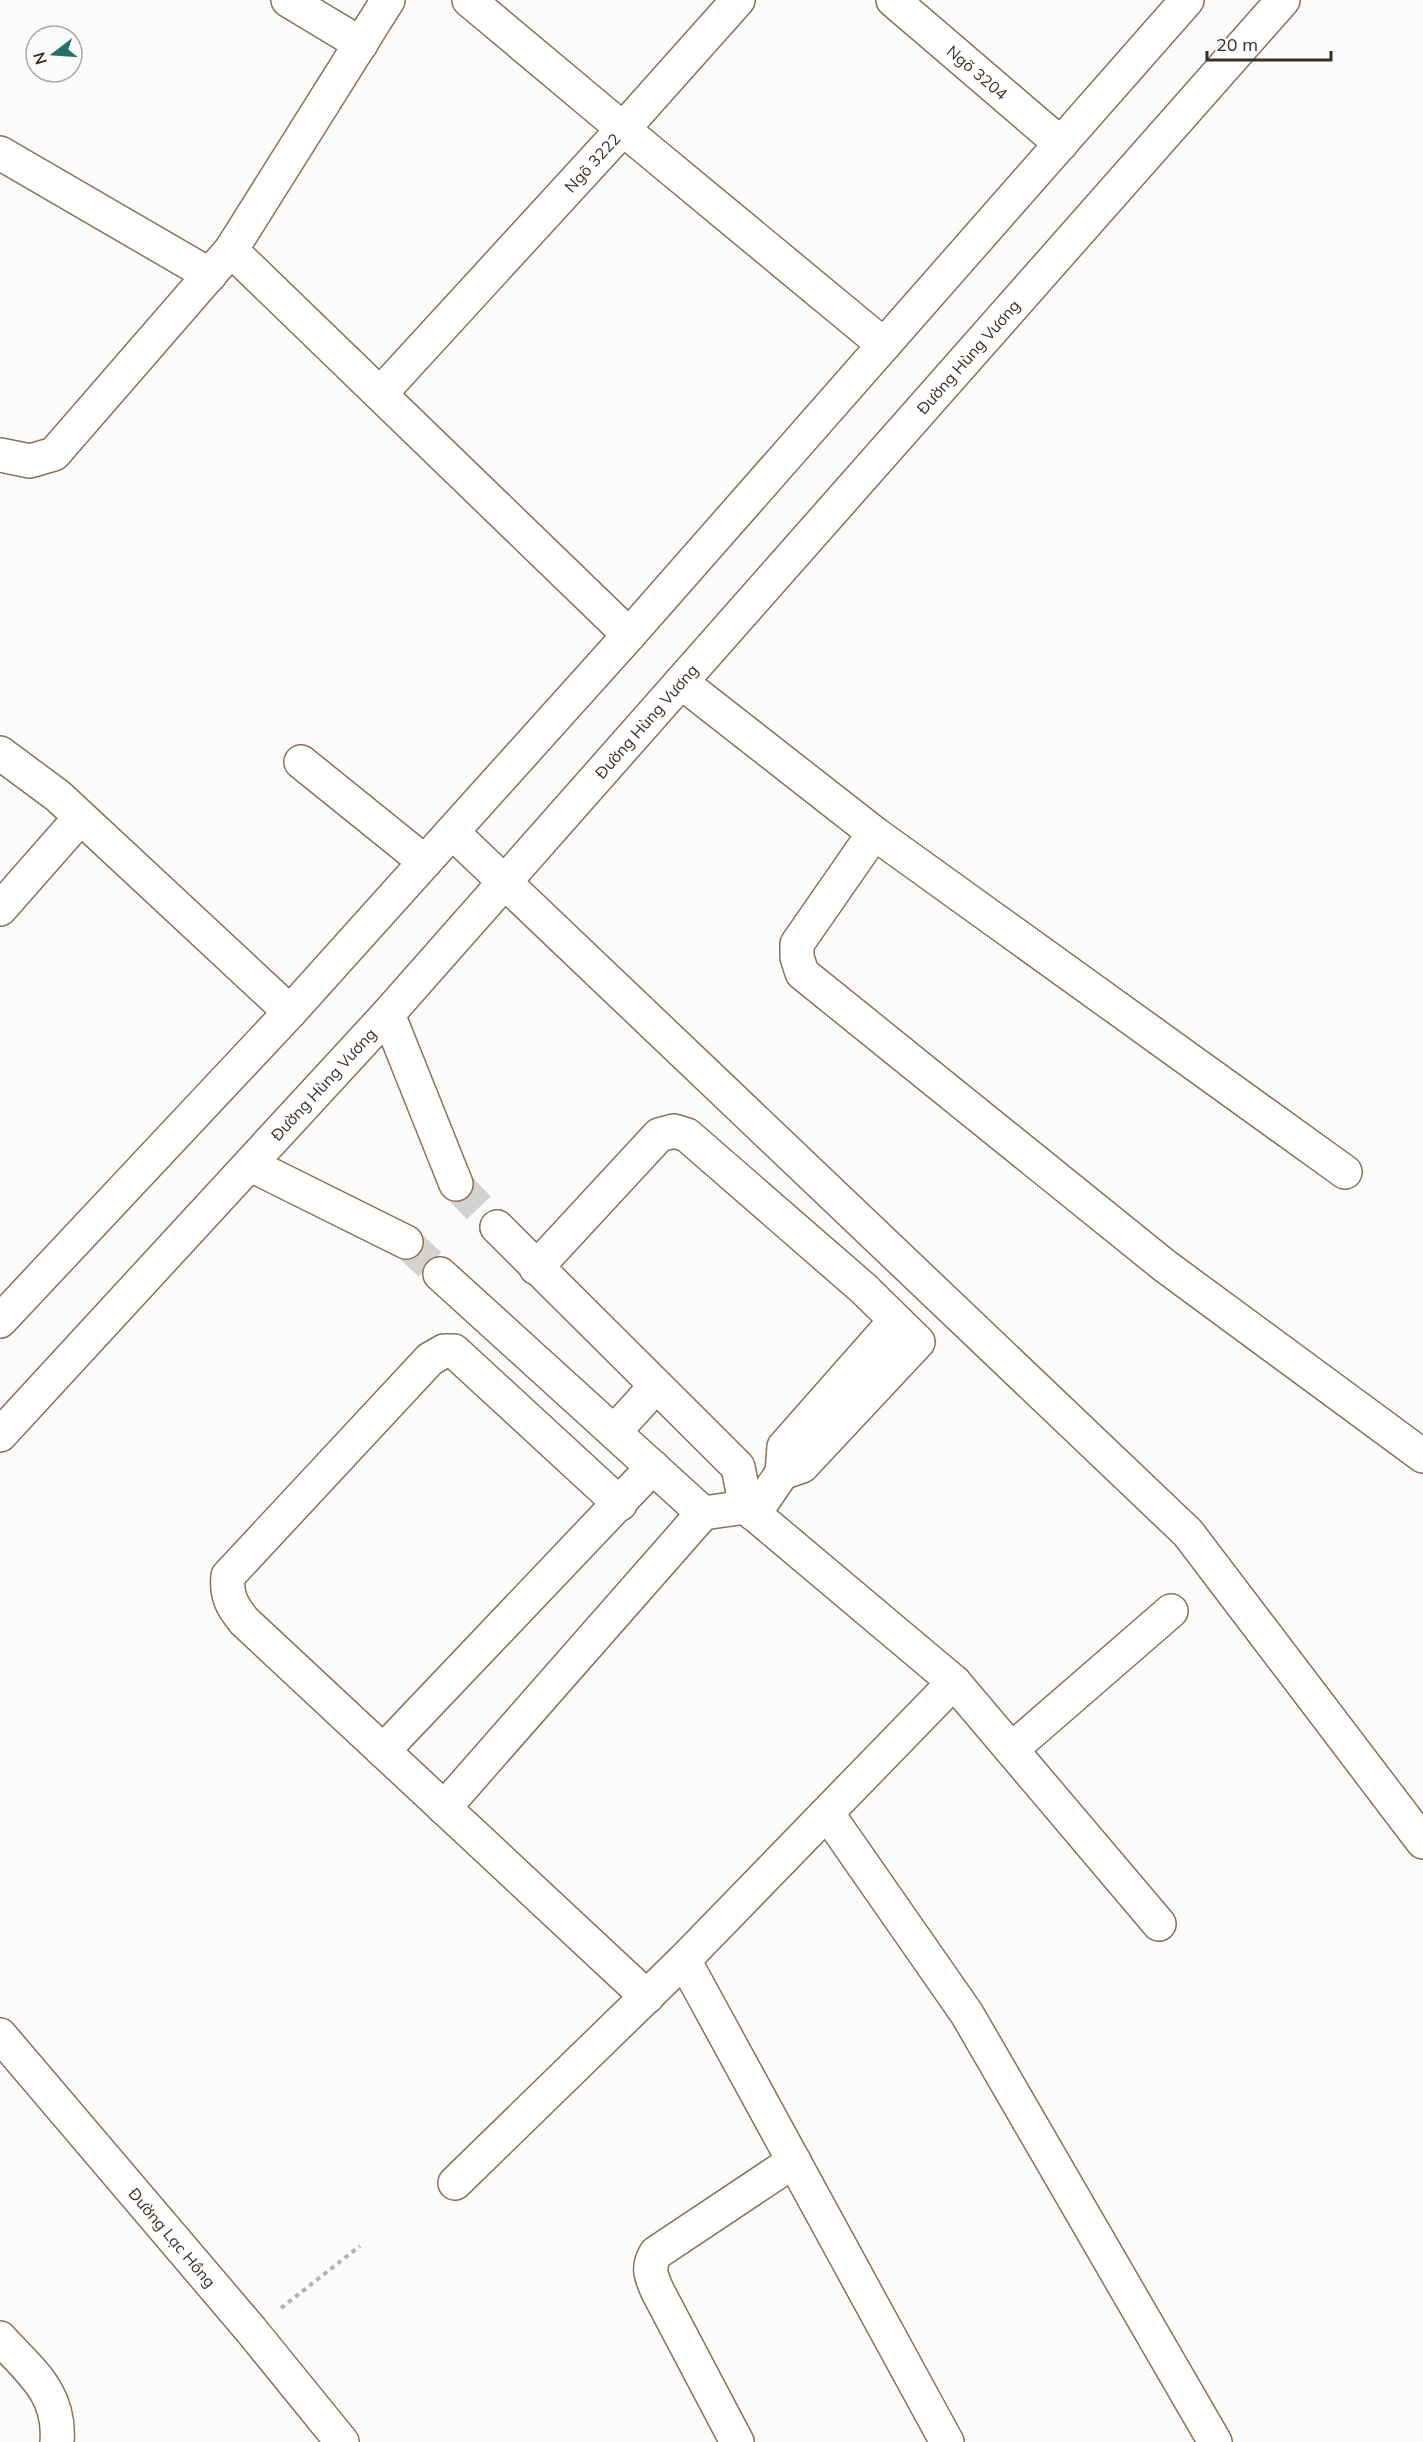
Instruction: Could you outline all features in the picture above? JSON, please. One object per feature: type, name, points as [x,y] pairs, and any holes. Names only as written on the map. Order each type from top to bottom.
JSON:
[{"type":"main road","points":[[288,0],[362,44]]},
{"type":"main road","points":[[0,455],[30,461],[54,454],[210,275],[231,250],[388,0]]},
{"type":"main road","points":[[469,0],[623,129],[738,0]]},
{"type":"main road","name":"Ngõ 3204","points":[[893,0],[1061,144]]},
{"type":"main road","points":[[0,1320],[290,1012],[452,832],[629,635],[1187,0]]},
{"type":"main road","name":"Đường Hùng Vương","points":[[0,1435],[388,1014],[1283,0]]},
{"type":"main road","name":"Ngõ 3222","points":[[380,394],[623,129],[884,345]]},
{"type":"main road","points":[[0,153],[210,275]]},
{"type":"main road","points":[[231,250],[629,635]]},
{"type":"main road","points":[[681,682],[874,833],[1345,1173]]},
{"type":"main road","points":[[0,753],[58,796],[290,1012]]},
{"type":"main road","points":[[301,762],[425,862]]},
{"type":"main road","points":[[0,909],[80,818]]},
{"type":"main road","points":[[452,832],[1188,1533],[1423,1842]]},
{"type":"main road","points":[[874,833],[797,944],[797,957],[802,973],[1165,1266],[1423,1456]]},
{"type":"main road","points":[[388,1014],[456,1184]]},
{"type":"main road","points":[[444,1808],[703,1513],[750,1510],[782,1473],[784,1447],[907,1332],[864,1289],[687,1135],[674,1131],[659,1135],[536,1268]]},
{"type":"main road","points":[[251,1165],[406,1242]]},
{"type":"main road","points":[[497,1227],[738,1467],[750,1510],[954,1682],[1159,1924]]},
{"type":"main road","points":[[440,1274],[703,1513]]},
{"type":"main road","points":[[620,1504],[454,1351],[444,1351],[430,1359],[228,1576],[227,1590],[231,1604],[244,1621],[646,1997]]},
{"type":"main road","points":[[614,1432],[656,1386]]},
{"type":"main road","points":[[383,1751],[620,1504],[652,1467]]},
{"type":"main road","points":[[1012,1749],[1171,1611]]},
{"type":"main road","points":[[455,2183],[684,1960],[954,1682]]},
{"type":"main road","points":[[827,1813],[967,2014],[1215,2442]]},
{"type":"main road","points":[[684,1960],[947,2442]]},
{"type":"main road","name":"Đường Lạc Hồng","points":[[0,2035],[251,2330],[342,2442]]},
{"type":"main road","points":[[737,2442],[657,2290],[650,2274],[650,2263],[656,2253],[794,2162]]},
{"type":"main road","points":[[0,2338],[45,2387],[56,2410],[57,2442]]},
{"type":"path","points":[[251,2330],[360,2246]]},
{"type":"tunnel","points":[[456,1184],[497,1227]]},
{"type":"tunnel","points":[[406,1242],[440,1274]]}]
